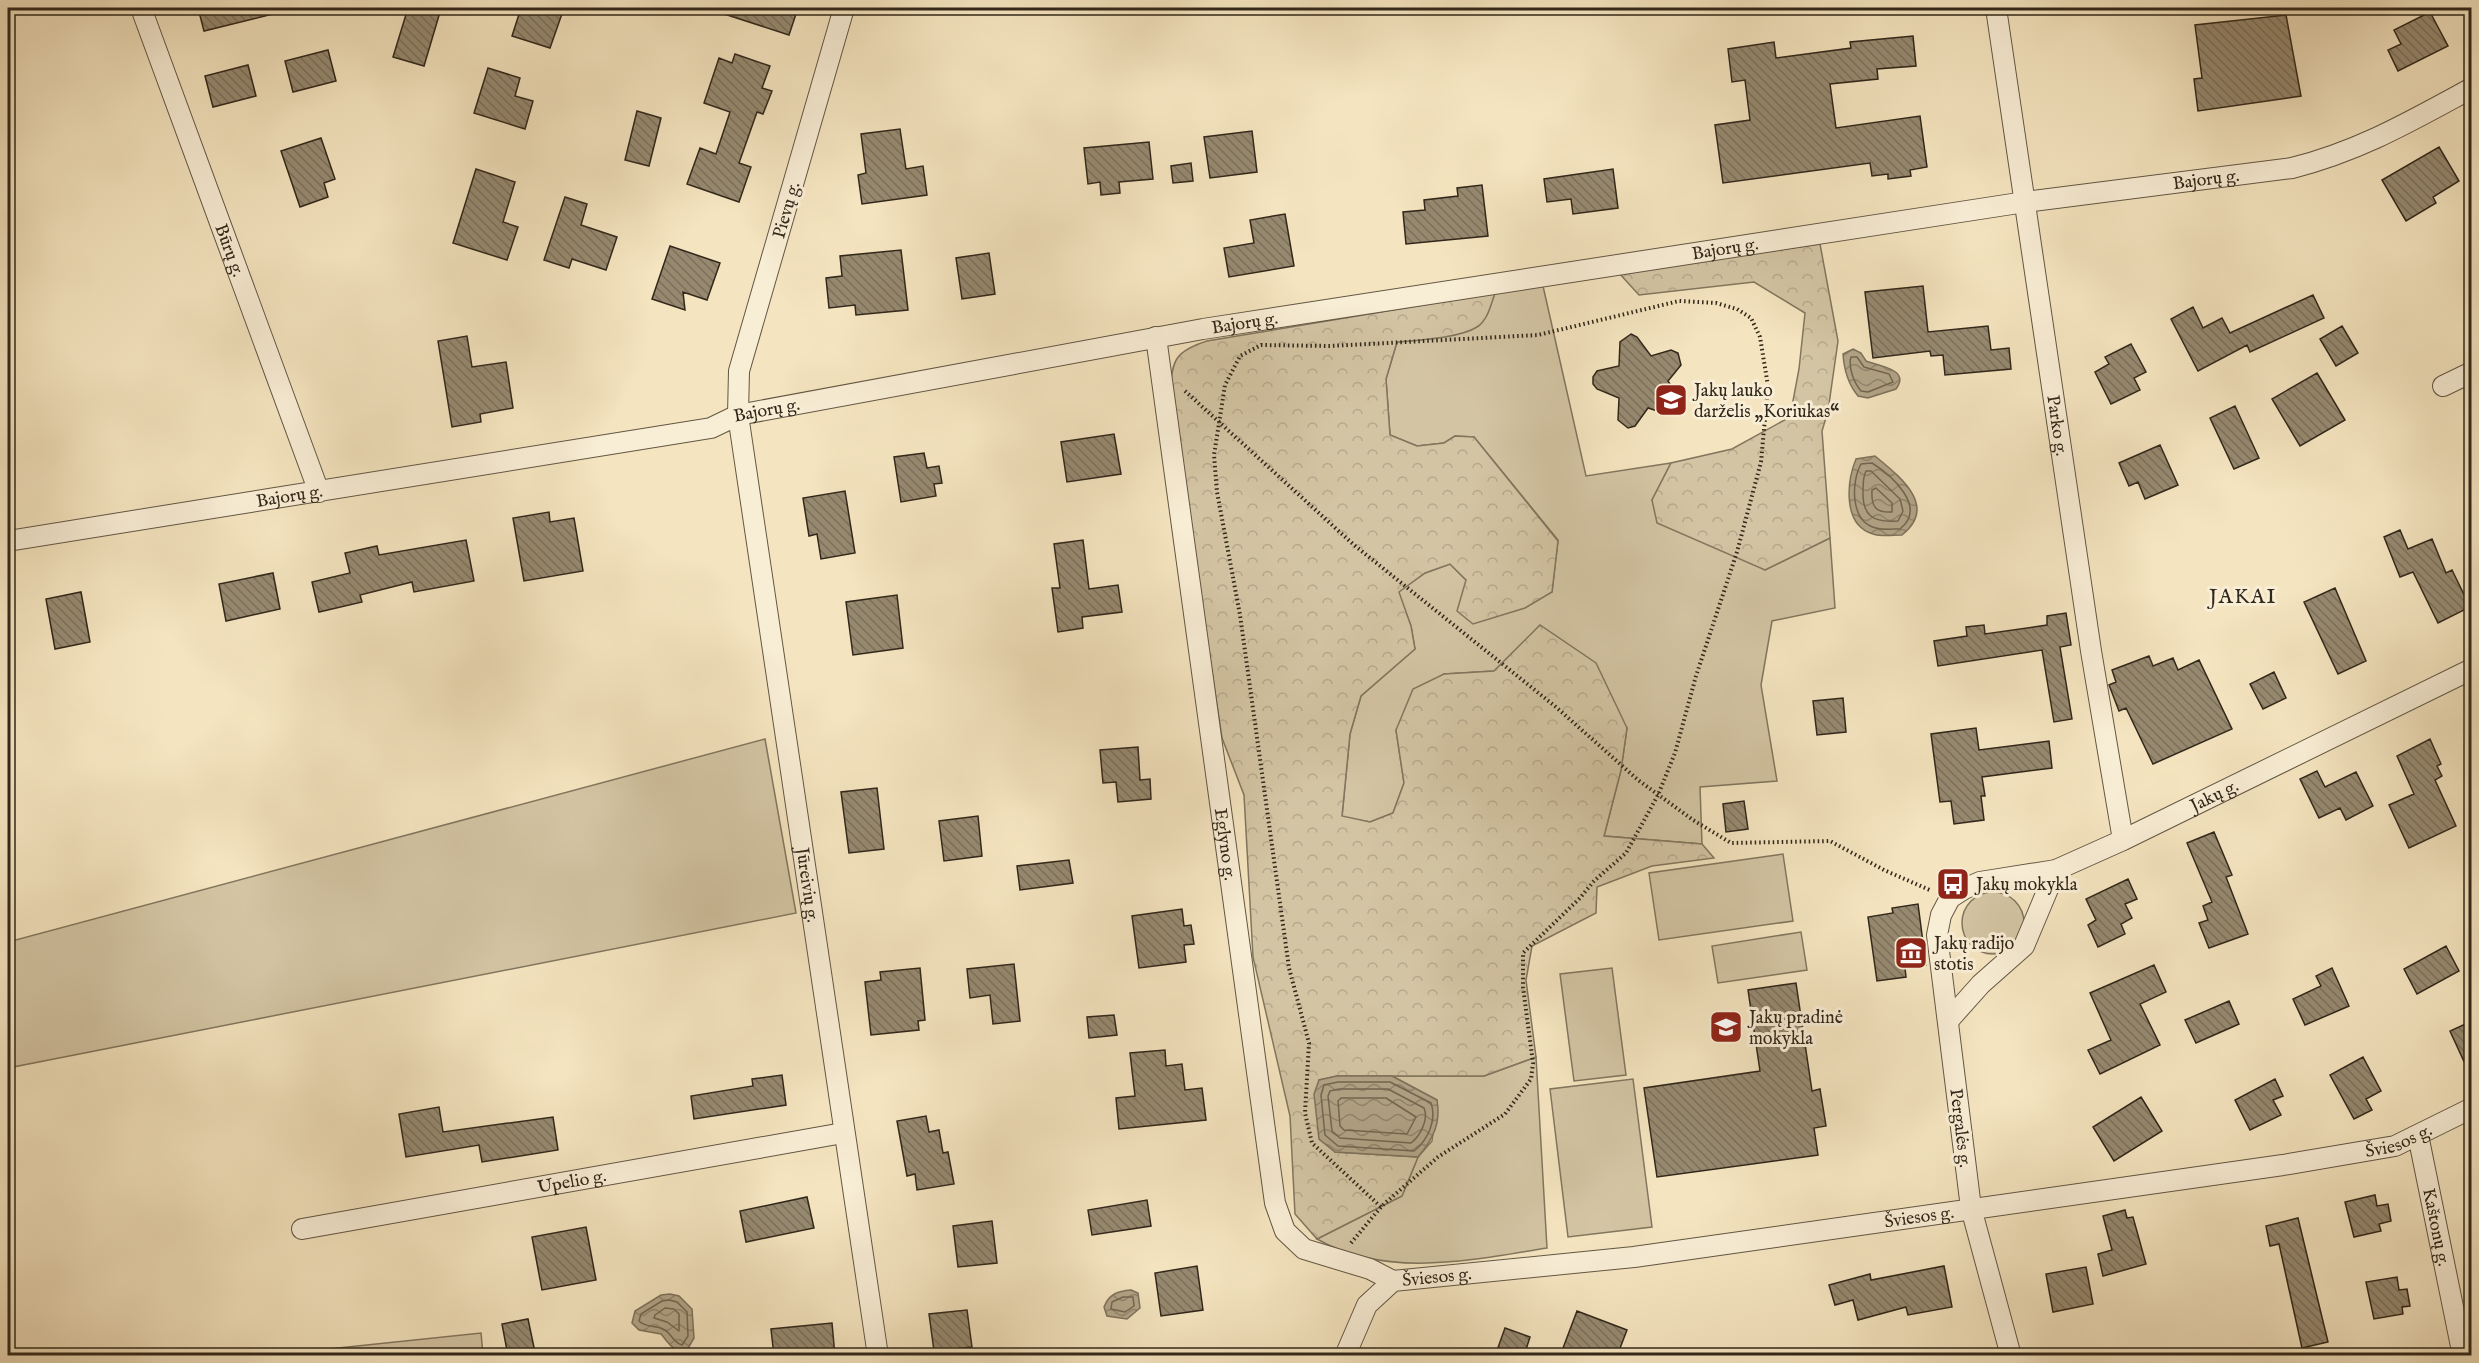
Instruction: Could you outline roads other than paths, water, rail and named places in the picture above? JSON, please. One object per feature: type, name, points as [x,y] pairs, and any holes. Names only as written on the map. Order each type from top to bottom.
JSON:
[{"type":"street","name":"Būrų g.","points":[[141,8],[319,492]]},
{"type":"street","name":"Pievų g.","points":[[738,415],[739,371],[844,8]]},
{"type":"street","name":"Parko g.","points":[[1996,8],[2091,651],[2123,840]]},
{"type":"street","name":"Bajorų g.","points":[[8,541],[711,428],[738,415],[1156,337],[2025,202],[2246,176],[2313,163],[2372,142],[2472,88]]},
{"type":"street","name":"Eglyno g.","points":[[1156,337],[1219,809],[1275,1203],[1285,1231],[1304,1249],[1370,1269],[1393,1281]]},
{"type":"street","points":[[2443,386],[2472,372]]},
{"type":"street","name":"Jūreivių g.","points":[[738,415],[843,1133],[878,1356]]},
{"type":"street","name":"Jakų g.","points":[[1950,898],[1980,882],[2056,870],[2123,840],[2472,669]]},
{"type":"street","points":[[1948,1021],[1982,984],[2024,946],[2056,870]]},
{"type":"street","name":"Pergalės g.","points":[[1950,898],[1941,915],[1938,935],[1971,1208],[2011,1356]]},
{"type":"street","name":"Šviesos g.","points":[[1345,1356],[1367,1305],[1393,1281],[1634,1257],[2283,1165],[2395,1146],[2472,1108]]},
{"type":"street","name":"Upelio g.","points":[[302,1229],[843,1133]]},
{"type":"street","name":"Kaštonų g.","points":[[2418,1135],[2463,1356]]},
{"type":"water","points":[[1853,349],[1861,353],[1866,361],[1891,369],[1896,373],[1900,382],[1896,389],[1868,398],[1858,396],[1849,382],[1843,354]]},
{"type":"water","points":[[1875,456],[1904,482],[1916,503],[1917,513],[1912,524],[1902,535],[1873,534],[1856,522],[1852,512],[1849,490],[1856,459]]},
{"type":"water","points":[[1337,1076],[1392,1076],[1437,1100],[1438,1116],[1435,1131],[1418,1157],[1335,1152],[1319,1139],[1314,1094],[1319,1080]]},
{"type":"water","points":[[1131,1290],[1138,1293],[1140,1308],[1127,1319],[1107,1316],[1104,1307],[1108,1299],[1118,1292]]},
{"type":"water","points":[[661,1295],[679,1296],[692,1309],[694,1338],[687,1350],[675,1349],[661,1334],[639,1330],[632,1323],[635,1311]]},
{"type":"place","name":"Jakų lauko darželis „Koriukas“","points":[[1671,400]]},
{"type":"place","name":"Jakų mokykla","points":[[1953,884]]},
{"type":"place","name":"Jakų radijo stotis","points":[[1911,953]]},
{"type":"place","name":"Jakų pradinė mokykla","points":[[1726,1027]]},
{"type":"district","name":"JAKAI","points":[[2243,596]]}]
